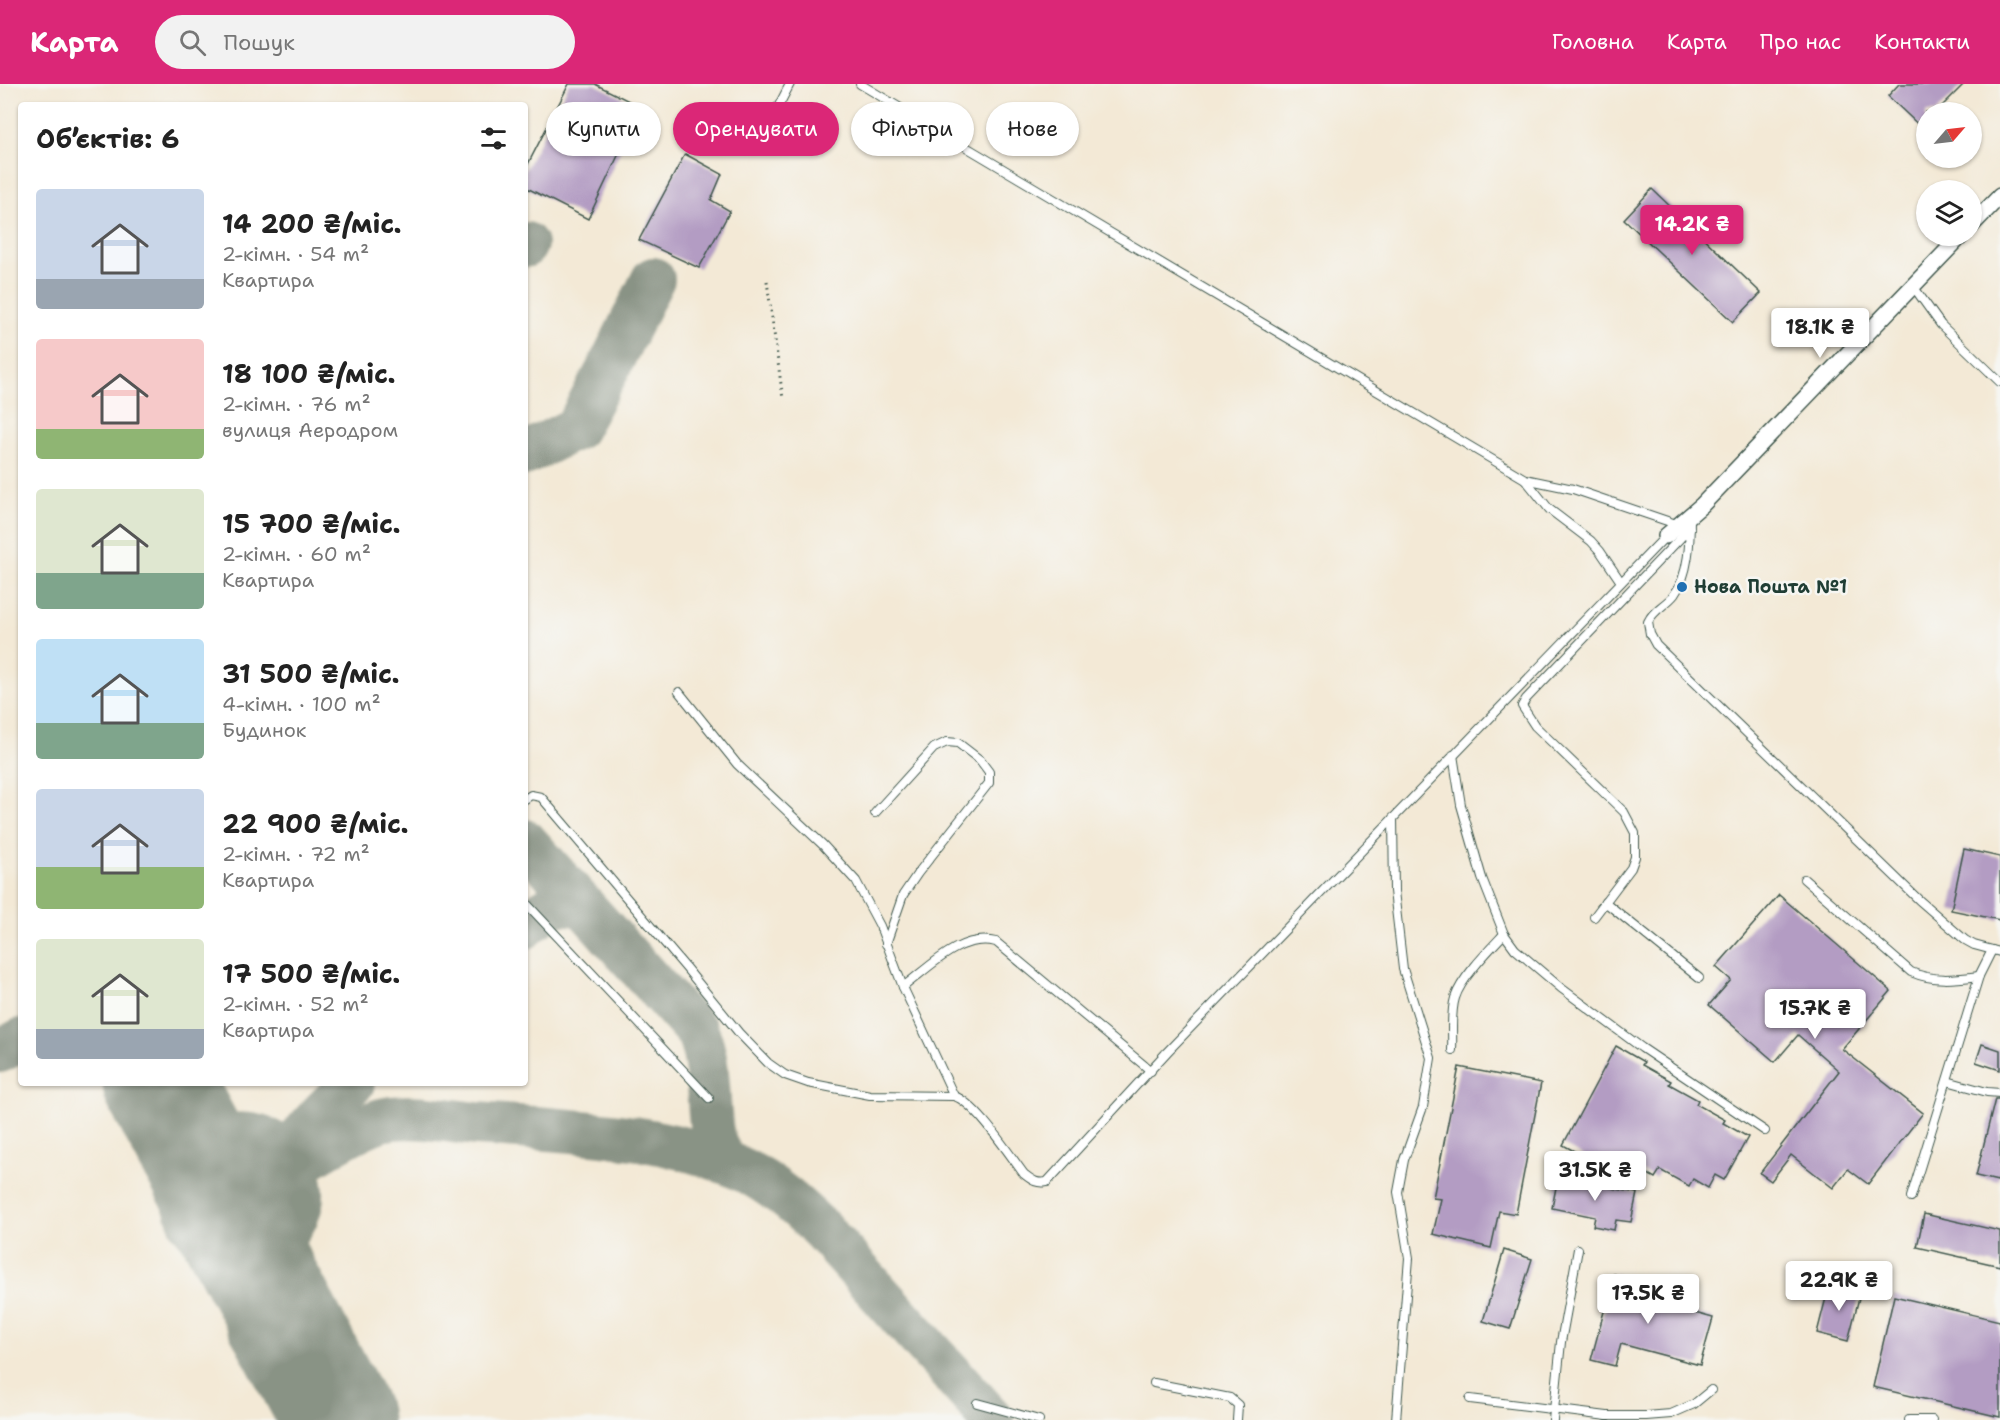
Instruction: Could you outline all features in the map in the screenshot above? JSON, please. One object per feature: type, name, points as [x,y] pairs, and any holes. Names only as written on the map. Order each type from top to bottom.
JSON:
[{"type":"street","points":[[1982,215],[2000,196]]},
{"type":"street","points":[[1666,536],[1686,523],[1951,246]]},
{"type":"lane","points":[[780,102],[790,84]]},
{"type":"lane","points":[[860,84],[1525,479],[1573,489],[1686,523]]},
{"type":"lane","points":[[1913,286],[1941,325],[2000,382]]},
{"type":"lane","points":[[1525,479],[1549,508],[1591,541],[1621,582]]},
{"type":"lane","points":[[1594,916],[1631,868],[1636,845],[1635,832],[1624,812],[1535,726],[1522,706],[1686,523]]},
{"type":"lane","points":[[1686,523],[1691,543],[1688,560],[1676,592],[1653,613],[1648,622],[1650,634],[1656,645],[1919,900],[1965,940],[1996,951],[1979,975],[1911,1197]]},
{"type":"lane","points":[[528,797],[531,795],[541,797],[740,1033],[768,1063],[784,1075],[808,1083],[870,1095],[954,1096],[961,1099],[973,1109],[1024,1174],[1040,1184],[1047,1182],[1053,1176],[1453,755],[1666,536]]},
{"type":"lane","points":[[679,692],[736,764],[823,845],[856,881],[880,926],[903,987],[954,1096]]},
{"type":"lane","points":[[875,813],[934,748],[947,742],[958,743],[980,760],[989,772],[989,783],[903,895],[886,944]]},
{"type":"lane","points":[[1453,755],[1467,829],[1488,895],[1504,934],[1525,959],[1561,988],[1642,1048],[1766,1131]]},
{"type":"lane","points":[[1393,818],[1395,891],[1403,969],[1431,1058],[1423,1107],[1404,1160],[1398,1192],[1409,1257],[1396,1420]]},
{"type":"lane","points":[[1804,879],[1911,972],[1938,980],[1979,975]]},
{"type":"lane","points":[[1605,902],[1699,978]]},
{"type":"lane","points":[[528,905],[709,1098]]},
{"type":"lane","points":[[1452,1050],[1456,995],[1483,957],[1504,934]]},
{"type":"lane","points":[[903,987],[951,950],[969,942],[984,939],[996,942],[1151,1071]]},
{"type":"lane","points":[[1947,1081],[1987,1092],[2000,1093]]},
{"type":"lane","points":[[1553,1420],[1561,1342],[1578,1249]]},
{"type":"lane","points":[[1154,1383],[1230,1398],[1238,1405],[1237,1420]]},
{"type":"lane","points":[[1470,1399],[1607,1416],[1671,1414],[1694,1404],[1711,1390]]},
{"type":"lane","points":[[977,1403],[1039,1420]]},
{"type":"lane","points":[[1909,1420],[1932,1420]]},
{"type":"path","points":[[767,281],[783,399]]},
{"type":"building","points":[[569,84],[595,84],[631,102],[560,102]]},
{"type":"building","points":[[1899,84],[1964,84],[1946,102],[1916,102],[1916,123],[1888,96]]},
{"type":"building","points":[[546,129],[546,156],[618,156],[588,219],[528,189],[528,164]]},
{"type":"building","points":[[684,156],[689,156],[722,174],[711,200],[730,211],[699,268],[639,240]]},
{"type":"building","points":[[1652,189],[1761,293],[1733,322],[1624,219]]},
{"type":"building","points":[[1964,849],[2000,857],[2000,920],[1951,910]]},
{"type":"building","points":[[1779,895],[1891,991],[1842,1049],[1923,1113],[1868,1184],[1848,1169],[1833,1188],[1791,1155],[1771,1181],[1760,1173],[1839,1071],[1798,1035],[1775,1062],[1709,1005],[1731,980],[1716,967]]},
{"type":"building","points":[[1982,1044],[2000,1050],[2000,1070],[1976,1062]]},
{"type":"building","points":[[1616,1046],[1644,1062],[1642,1065],[1671,1081],[1669,1084],[1698,1100],[1696,1104],[1725,1120],[1723,1123],[1748,1137],[1724,1180],[1715,1175],[1708,1188],[1693,1179],[1689,1186],[1660,1170],[1655,1178],[1641,1170],[1638,1186],[1563,1145]]},
{"type":"building","points":[[1459,1067],[1541,1083],[1516,1214],[1499,1211],[1491,1248],[1433,1234],[1441,1199],[1433,1198]]},
{"type":"building","points":[[1995,1099],[2000,1099],[1998,1181],[1976,1176]]},
{"type":"building","points":[[1558,1177],[1637,1193],[1631,1222],[1616,1220],[1614,1230],[1593,1226],[1595,1217],[1552,1208]]},
{"type":"building","points":[[1924,1214],[2000,1231],[2000,1266],[1917,1247]]},
{"type":"building","points":[[1504,1250],[1532,1259],[1510,1329],[1483,1321]]},
{"type":"building","points":[[1614,1274],[1659,1286],[1655,1302],[1713,1318],[1700,1365],[1621,1344],[1615,1366],[1591,1360]]},
{"type":"building","points":[[1830,1282],[1861,1290],[1848,1341],[1817,1333]]},
{"type":"building","points":[[1894,1296],[2000,1321],[2000,1417],[1873,1387]]},
{"type":"taxiway","points":[[528,452],[576,428],[653,279]]},
{"type":"taxiway","points":[[528,844],[697,1032],[707,1070],[713,1137],[725,1162]]},
{"type":"taxiway","points":[[528,924],[545,910],[558,904],[574,904],[584,907]]},
{"type":"taxiway","points":[[0,1051],[18,1042]]},
{"type":"taxiway","points":[[280,1166],[314,1122],[350,1086]]},
{"type":"taxiway","points":[[253,1221],[273,1185],[293,1168],[324,1148],[370,1124],[392,1118],[428,1118],[476,1124],[578,1131],[679,1147],[743,1170],[765,1182],[794,1205],[822,1230],[993,1420]]},
{"type":"taxiway","points":[[257,1269],[245,1258],[215,1244],[196,1230],[185,1207],[186,1179],[195,1158],[210,1143],[228,1136],[247,1135],[266,1140],[283,1151],[296,1168],[302,1191],[295,1221],[268,1258],[266,1272],[268,1290]]},
{"type":"runway","points":[[160,1086],[337,1420]]},
{"type":"place","name":"Нова Пошта №1","points":[[1682,587]]}]
